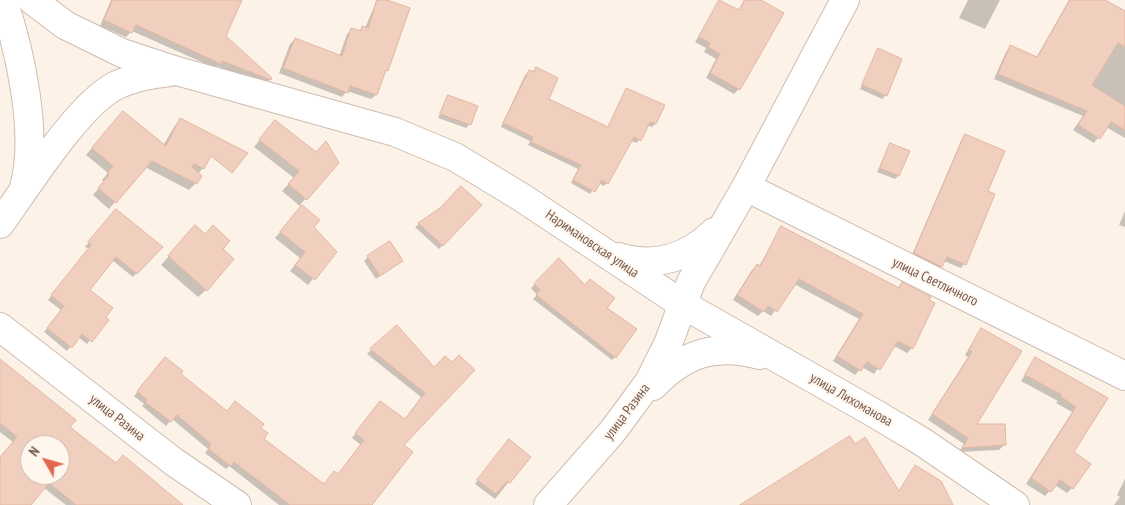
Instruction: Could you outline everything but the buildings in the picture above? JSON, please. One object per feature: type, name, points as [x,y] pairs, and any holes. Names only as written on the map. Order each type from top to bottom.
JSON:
[{"type":"street","name":"Наримановская улица","points":[[3,0],[16,45],[27,116],[30,151],[28,173],[22,194]]},
{"type":"street","name":"Наримановская улица","points":[[32,0],[42,9],[91,39],[122,53],[177,71],[354,120],[427,144],[480,171],[682,304]]},
{"type":"street","points":[[682,304],[691,282],[746,188],[845,0]]},
{"type":"street","name":"Наримановская улица","points":[[0,224],[74,124],[94,102],[113,87],[133,78],[177,71]]},
{"type":"street","name":"улица Светличного","points":[[746,188],[1125,376]]},
{"type":"street","points":[[602,251],[632,261],[658,262],[671,259],[698,245],[728,218]]},
{"type":"street","name":"улица Лихоманова","points":[[682,304],[922,441],[1016,505]]},
{"type":"street","name":"улица Разина","points":[[548,505],[636,402],[659,366],[682,304]]},
{"type":"street","name":"улица Разина","points":[[0,327],[174,462],[237,505]]},
{"type":"street","points":[[636,402],[667,371],[682,360],[700,353],[734,349],[782,360]]}]
